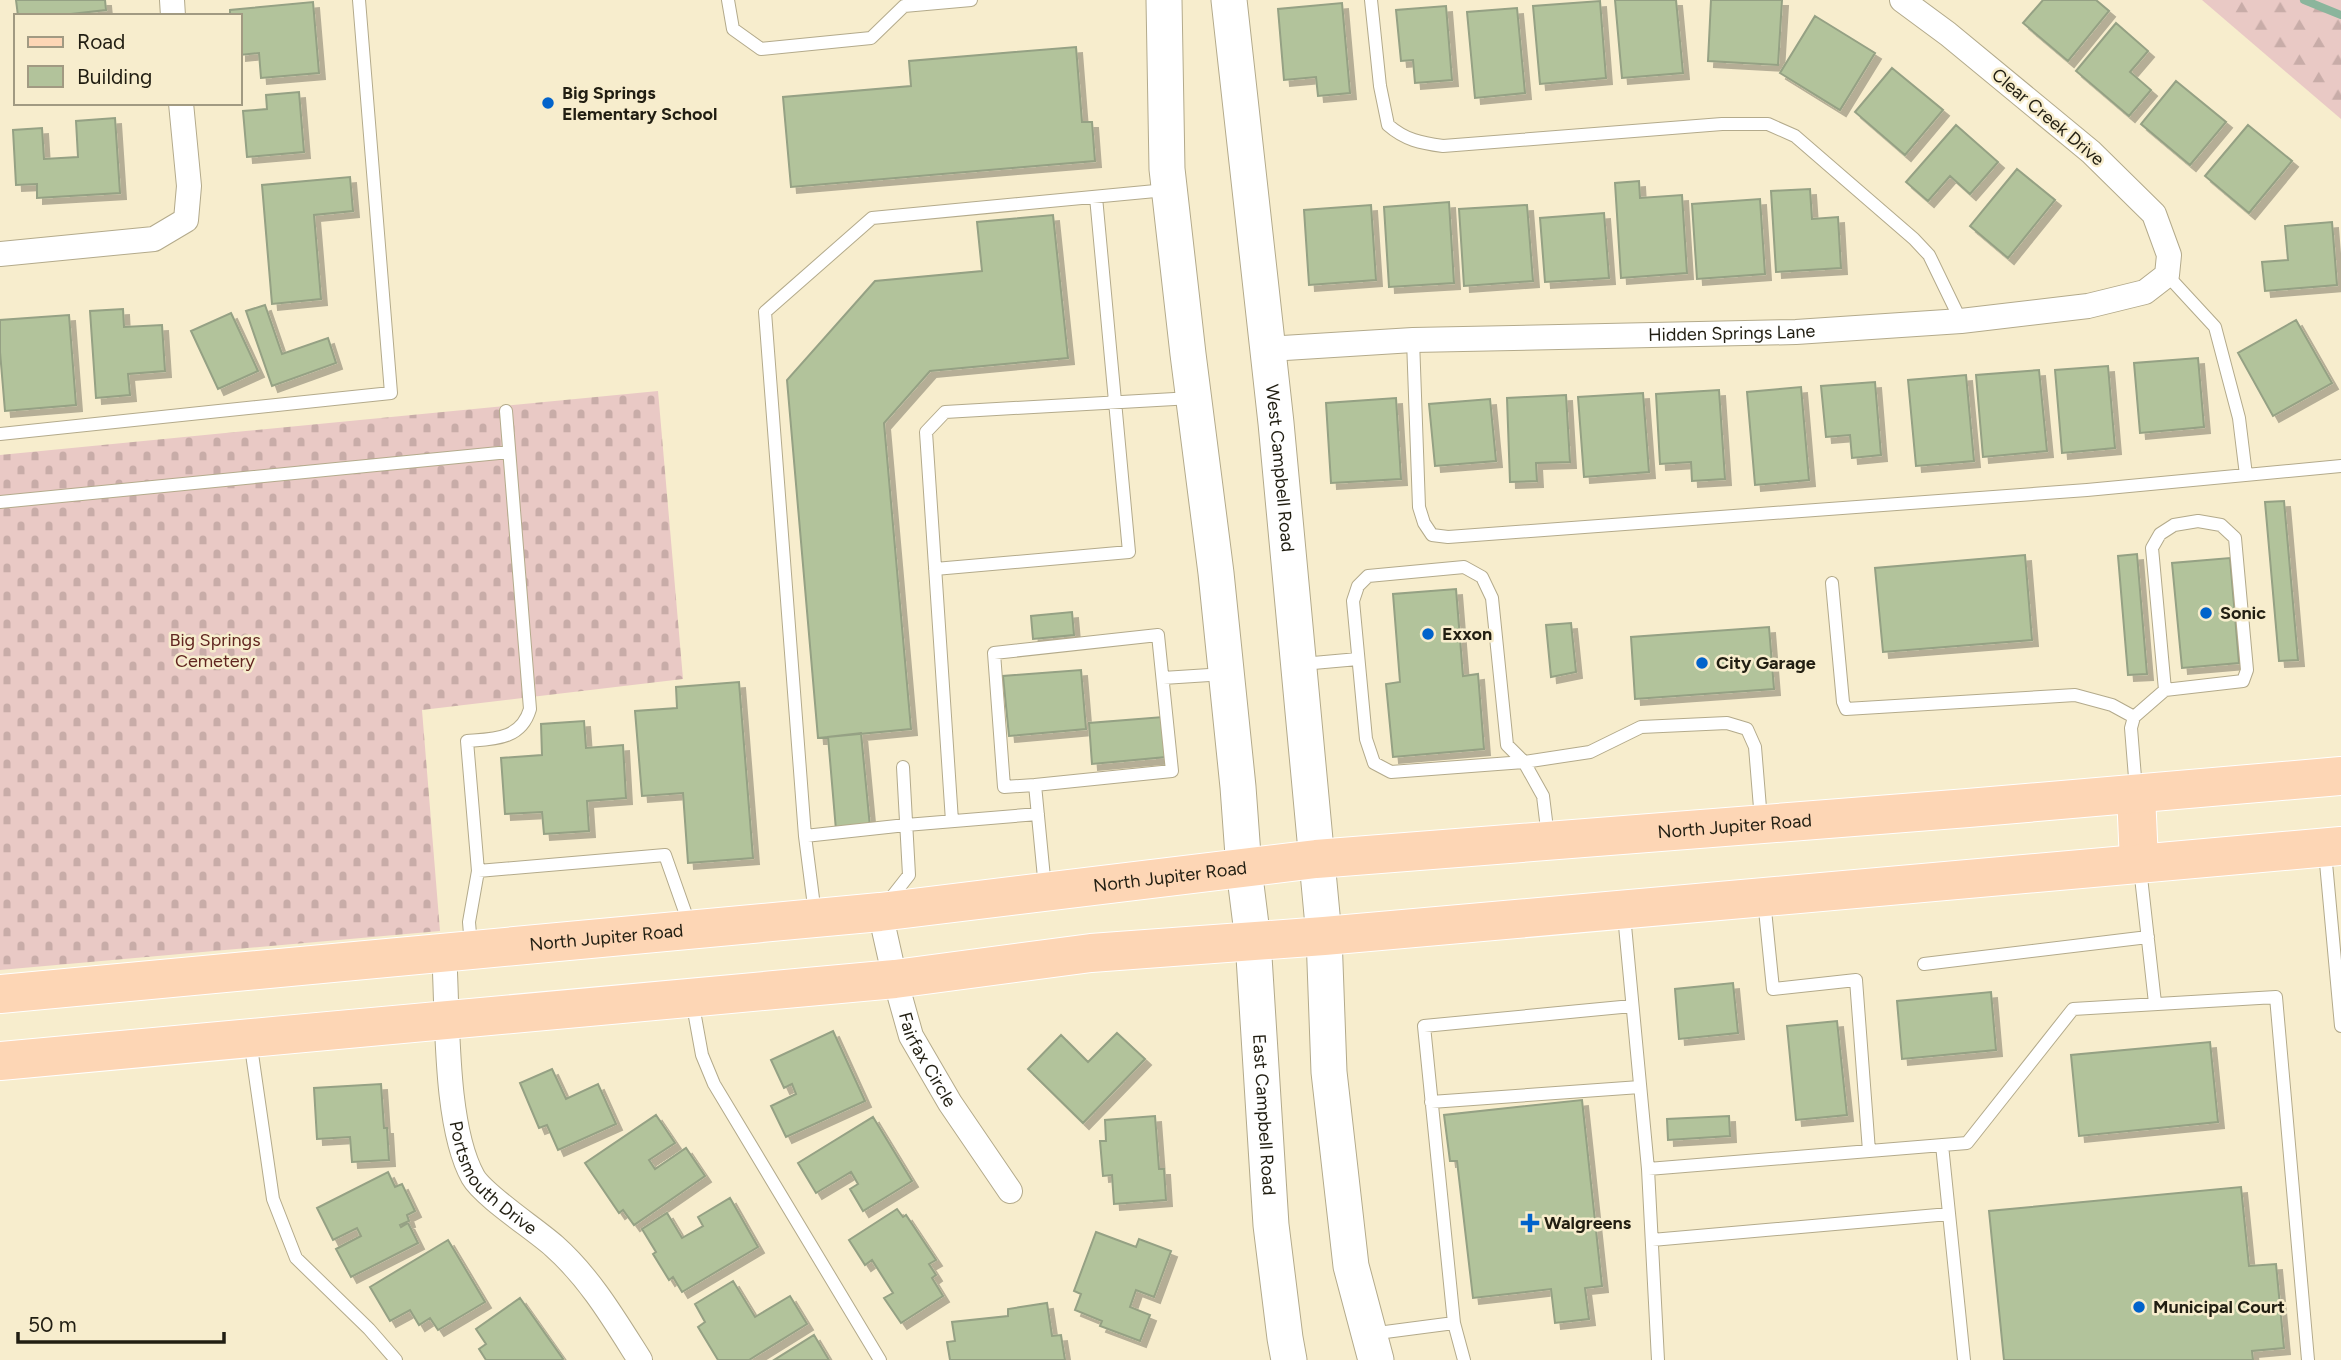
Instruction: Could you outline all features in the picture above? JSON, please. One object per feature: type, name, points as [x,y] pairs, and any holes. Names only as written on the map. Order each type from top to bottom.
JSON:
[{"type":"main road","points":[[1164,0],[1170,189],[1226,674],[1244,869]]},
{"type":"main road","name":"West Campbell Road","points":[[1229,0],[1268,349],[1324,936]]},
{"type":"main road","name":"North Jupiter Road","points":[[0,994],[880,912],[1316,859],[2341,776]]},
{"type":"main road","points":[[2136,794],[2139,863]]},
{"type":"main road","points":[[0,1061],[895,979],[1091,953],[1324,936],[2333,846]]},
{"type":"main road","name":"East Campbell Road","points":[[1244,869],[1253,941],[1271,1225],[1289,1360]]},
{"type":"main road","points":[[1324,936],[1329,1072],[1351,1266],[1373,1347]]},
{"type":"street","name":"Clear Creek Drive","points":[[1902,0],[1948,34],[2091,152],[2154,214],[2168,265]]},
{"type":"street","points":[[0,254],[154,239],[186,220],[189,186],[181,105]]},
{"type":"street","name":"Hidden Springs Lane","points":[[1268,349],[1413,340],[1796,332],[1961,321],[2088,306],[2145,292],[2168,265]]},
{"type":"street","name":"Fairfax Circle","points":[[880,912],[911,1036],[950,1102],[1010,1191]]},
{"type":"street","name":"Portsmouth Drive","points":[[458,951],[448,1019],[451,1082],[459,1137],[474,1179],[572,1263],[601,1298],[640,1360]]},
{"type":"lane","points":[[0,434],[391,393],[359,0]]},
{"type":"lane","points":[[728,0],[733,29],[761,49],[870,38],[901,3],[971,0]]},
{"type":"lane","points":[[1371,0],[1380,86],[1388,125],[1400,136],[1415,142],[1443,146],[1723,124],[1768,124],[1796,136],[1914,239],[1929,255],[1961,321]]},
{"type":"lane","points":[[816,918],[805,836],[765,312],[873,218],[1170,189]]},
{"type":"lane","points":[[936,569],[1129,552],[1096,197]]},
{"type":"lane","points":[[2168,265],[2215,327],[2239,418],[2246,475]]},
{"type":"lane","points":[[1413,340],[1419,507],[1424,523],[1432,535],[1448,537],[2087,490],[2341,466]]},
{"type":"lane","points":[[952,821],[926,432],[945,412],[1193,398]]},
{"type":"lane","points":[[458,951],[469,922],[478,871],[467,741],[503,738],[519,729],[527,719],[530,709],[506,411]]},
{"type":"lane","points":[[0,502],[509,452]]},
{"type":"lane","points":[[2136,794],[2131,728],[2134,717],[2165,690],[2243,681],[2247,670],[2235,538],[2221,525],[2198,521],[2174,525],[2160,534],[2152,548],[2165,690]]},
{"type":"lane","points":[[1548,841],[1542,796],[1524,762],[1507,745],[1492,598],[1482,576],[1464,567],[1368,576],[1358,586],[1353,601],[1366,739],[1374,763],[1391,772],[1524,762],[1590,752],[1641,727],[1727,723],[1747,729],[1755,747],[1761,824]]},
{"type":"lane","points":[[1832,583],[1843,702],[1846,709],[2075,695],[2112,705],[2134,717]]},
{"type":"lane","points":[[1158,635],[1163,678],[1172,771],[1004,787],[994,653],[1158,635]]},
{"type":"lane","points":[[1298,664],[1358,659]]},
{"type":"lane","points":[[1163,678],[1226,674]]},
{"type":"lane","points":[[880,912],[909,875],[903,767]]},
{"type":"lane","points":[[1035,785],[1046,892]]},
{"type":"lane","points":[[805,836],[1038,814]]},
{"type":"lane","points":[[2333,846],[2341,1026]]},
{"type":"lane","points":[[478,871],[665,855],[691,929]]},
{"type":"lane","points":[[2139,863],[2155,1003]]},
{"type":"lane","points":[[1763,896],[1773,989],[1856,981],[1868,1151]]},
{"type":"lane","points":[[1623,909],[1648,1169],[1658,1360]]},
{"type":"lane","points":[[1924,964],[2148,937]]},
{"type":"lane","points":[[691,997],[702,1055],[714,1084],[880,1360]]},
{"type":"lane","points":[[1648,1169],[1967,1143],[2073,1009],[2276,997],[2308,1360]]},
{"type":"lane","points":[[1464,1360],[1454,1323],[1424,1026],[1632,1006]]},
{"type":"lane","points":[[249,1037],[273,1199],[296,1258],[369,1329],[396,1360]]},
{"type":"lane","points":[[1432,1102],[1640,1087]]},
{"type":"lane","points":[[1942,1145],[1964,1360]]},
{"type":"lane","points":[[1652,1240],[1949,1214]]},
{"type":"lane","points":[[1373,1347],[1454,1323]]},
{"type":"green space","points":[[2202,0],[2341,0],[2341,119]]},
{"type":"green space","name":"Big Springs Cemetery","points":[[658,391],[683,679],[422,710],[440,931],[0,970],[0,455]]},
{"type":"building","points":[[16,0],[105,0],[106,10],[71,14],[18,14]]},
{"type":"building","points":[[1615,0],[1676,0],[1683,73],[1622,78]]},
{"type":"building","points":[[1711,0],[1782,0],[1778,65],[1708,61]]},
{"type":"building","points":[[2043,0],[2096,0],[2109,11],[2068,61],[2023,23]]},
{"type":"building","points":[[1600,1],[1606,78],[1540,84],[1533,6]]},
{"type":"building","points":[[313,2],[319,73],[261,78],[259,53],[242,55],[242,14],[230,14],[230,10]]},
{"type":"building","points":[[1342,3],[1350,93],[1318,96],[1316,77],[1284,80],[1278,9]]},
{"type":"building","points":[[1446,6],[1452,80],[1415,83],[1413,60],[1401,61],[1396,10]]},
{"type":"building","points":[[1517,8],[1525,93],[1475,98],[1467,12]]},
{"type":"building","points":[[1815,16],[1875,53],[1840,110],[1780,73]]},
{"type":"building","points":[[2116,23],[2148,51],[2130,72],[2151,90],[2129,116],[2076,71]]},
{"type":"building","points":[[1076,47],[1082,122],[1092,122],[1095,161],[791,187],[783,97],[911,86],[909,61]]},
{"type":"building","points":[[1892,68],[1943,110],[1905,155],[1855,112]]},
{"type":"building","points":[[2176,81],[2226,122],[2190,165],[2141,124]]},
{"type":"building","points":[[299,92],[304,152],[247,157],[243,111],[267,109],[266,95]]},
{"type":"building","points":[[115,118],[120,193],[37,198],[37,184],[16,185],[13,130],[42,128],[44,159],[78,157],[76,121]]},
{"type":"building","points":[[1956,125],[1998,162],[1970,194],[1950,176],[1928,201],[1906,182]]},
{"type":"building","points":[[2248,125],[2292,161],[2249,213],[2205,176]]},
{"type":"building","points":[[2017,169],[2055,200],[2008,258],[1970,226]]},
{"type":"building","points":[[350,177],[353,211],[314,215],[321,299],[272,304],[262,185]]},
{"type":"building","points":[[1639,181],[1640,198],[1682,195],[1687,273],[1621,278],[1615,183]]},
{"type":"building","points":[[1810,189],[1812,219],[1838,217],[1841,268],[1776,272],[1771,191]]},
{"type":"building","points":[[1760,199],[1765,274],[1697,279],[1692,204]]},
{"type":"building","points":[[1449,202],[1454,283],[1389,287],[1384,207]]},
{"type":"building","points":[[1371,205],[1376,280],[1309,285],[1304,210]]},
{"type":"building","points":[[1527,205],[1533,281],[1464,286],[1459,209]]},
{"type":"building","points":[[1604,213],[1609,278],[1545,282],[1540,218]]},
{"type":"building","points":[[1053,215],[1068,358],[930,371],[884,423],[911,729],[818,738],[787,380],[875,281],[982,271],[977,222]]},
{"type":"building","points":[[2332,222],[2337,285],[2265,291],[2262,262],[2288,260],[2285,226]]},
{"type":"building","points":[[265,305],[282,354],[328,338],[336,363],[272,386],[246,311]]},
{"type":"building","points":[[123,309],[124,327],[162,325],[165,371],[128,374],[130,395],[96,398],[90,311]]},
{"type":"building","points":[[231,313],[258,371],[218,389],[191,331]]},
{"type":"building","points":[[69,315],[76,405],[5,411],[0,320]]},
{"type":"building","points":[[2296,320],[2332,383],[2273,416],[2238,353]]},
{"type":"building","points":[[2198,358],[2204,427],[2140,433],[2134,363]]},
{"type":"building","points":[[2108,366],[2115,448],[2062,453],[2055,370]]},
{"type":"building","points":[[2039,370],[2047,451],[1983,457],[1976,375]]},
{"type":"building","points":[[1966,375],[1974,461],[1916,466],[1908,380]]},
{"type":"building","points":[[1875,382],[1881,455],[1852,458],[1850,435],[1826,437],[1821,386]]},
{"type":"building","points":[[1801,387],[1809,480],[1755,485],[1747,392]]},
{"type":"building","points":[[1719,390],[1725,479],[1692,481],[1691,462],[1660,464],[1656,394]]},
{"type":"building","points":[[1643,393],[1649,472],[1584,477],[1578,397]]},
{"type":"building","points":[[1566,395],[1570,462],[1536,463],[1537,481],[1510,482],[1507,398]]},
{"type":"building","points":[[1396,398],[1401,479],[1331,483],[1326,403]]},
{"type":"building","points":[[1490,399],[1496,461],[1435,466],[1429,404]]},
{"type":"building","points":[[2284,501],[2298,660],[2279,661],[2265,502]]},
{"type":"building","points":[[2137,554],[2147,674],[2128,675],[2118,556]]},
{"type":"building","points":[[2025,555],[2032,640],[1883,652],[1875,568]]},
{"type":"building","name":"Sonic","points":[[2230,558],[2239,663],[2182,668],[2172,563]]},
{"type":"building","name":"Exxon","points":[[1456,589],[1463,676],[1478,674],[1484,749],[1393,757],[1386,684],[1400,682],[1393,594]]},
{"type":"building","points":[[1072,612],[1074,635],[1033,639],[1031,616]]},
{"type":"building","points":[[1571,623],[1576,672],[1551,677],[1546,625]]},
{"type":"building","name":"City Garage","points":[[1769,627],[1774,689],[1635,699],[1631,637]]},
{"type":"building","points":[[1081,670],[1086,729],[1009,736],[1003,676]]},
{"type":"building","points":[[739,682],[753,858],[688,863],[683,793],[642,796],[635,711],[677,708],[676,687]]},
{"type":"building","points":[[1163,717],[1166,757],[1092,764],[1089,723]]},
{"type":"building","points":[[584,721],[586,748],[623,745],[626,798],[587,801],[589,831],[544,834],[542,812],[505,814],[501,758],[542,755],[541,724]]},
{"type":"building","points":[[861,733],[870,827],[836,830],[828,737]]},
{"type":"building","points":[[1733,983],[1738,1033],[1679,1039],[1675,989]]},
{"type":"building","points":[[1991,992],[1996,1050],[1902,1059],[1897,1001]]},
{"type":"building","points":[[1837,1021],[1847,1115],[1796,1120],[1787,1026]]},
{"type":"building","points":[[833,1031],[865,1101],[786,1137],[771,1106],[796,1094],[792,1084],[784,1088],[771,1060]]},
{"type":"building","points":[[1117,1033],[1145,1059],[1083,1123],[1028,1069],[1061,1035],[1088,1062]]},
{"type":"building","points":[[2210,1042],[2218,1122],[2079,1136],[2071,1055]]},
{"type":"building","points":[[552,1069],[566,1099],[598,1084],[616,1124],[558,1150],[547,1125],[539,1128],[520,1083]]},
{"type":"building","points":[[381,1084],[389,1160],[352,1162],[350,1137],[317,1139],[314,1088]]},
{"type":"building","name":"Walgreens","points":[[1582,1100],[1602,1286],[1585,1288],[1589,1319],[1555,1323],[1551,1289],[1473,1298],[1457,1161],[1450,1161],[1444,1115]]},
{"type":"building","points":[[656,1115],[675,1143],[649,1160],[655,1169],[686,1148],[705,1176],[634,1225],[623,1210],[619,1213],[585,1163]]},
{"type":"building","points":[[1155,1116],[1159,1169],[1164,1169],[1166,1200],[1114,1204],[1112,1175],[1103,1176],[1100,1141],[1106,1141],[1105,1120]]},
{"type":"building","points":[[1729,1116],[1730,1136],[1668,1140],[1667,1119]]},
{"type":"building","points":[[873,1117],[912,1181],[863,1211],[850,1189],[858,1184],[851,1172],[816,1193],[798,1163]]},
{"type":"building","points":[[388,1172],[395,1187],[402,1184],[415,1211],[407,1215],[409,1221],[400,1225],[401,1227],[408,1223],[418,1243],[351,1277],[336,1249],[361,1236],[357,1228],[333,1240],[317,1208]]},
{"type":"building","name":"Municipal Court","points":[[2241,1187],[2249,1266],[2276,1264],[2284,1348],[2252,1351],[2253,1360],[2004,1360],[1989,1211]]},
{"type":"building","points":[[730,1198],[758,1247],[682,1292],[673,1277],[669,1280],[642,1229],[667,1213],[682,1238],[703,1226],[698,1217]]},
{"type":"building","points":[[897,1209],[903,1217],[906,1215],[936,1260],[929,1264],[936,1275],[932,1278],[943,1296],[901,1323],[884,1298],[893,1293],[872,1260],[865,1265],[849,1240]]},
{"type":"building","points":[[1096,1232],[1136,1247],[1139,1239],[1171,1251],[1154,1297],[1136,1290],[1130,1307],[1150,1315],[1140,1341],[1100,1326],[1102,1321],[1075,1310],[1081,1294],[1074,1291]]},
{"type":"building","points":[[448,1240],[485,1302],[438,1330],[430,1318],[419,1325],[410,1310],[390,1321],[370,1287]]},
{"type":"building","points":[[733,1281],[755,1317],[790,1296],[807,1324],[749,1360],[718,1360],[698,1327],[705,1322],[695,1304]]},
{"type":"building","points":[[520,1298],[562,1360],[486,1360],[479,1349],[486,1344],[476,1329]]},
{"type":"building","points":[[1047,1303],[1052,1336],[1061,1335],[1065,1360],[950,1360],[947,1342],[955,1341],[952,1322],[1008,1316],[1008,1309]]},
{"type":"building","points":[[814,1335],[829,1360],[774,1360]]},
{"type":"waterway","points":[[2304,0],[2341,15]]},
{"type":"place","name":"Big Springs Elementary School","points":[[548,103]]},
{"type":"place","name":"Sonic","points":[[2206,613]]},
{"type":"place","name":"Exxon","points":[[1428,634]]},
{"type":"place","name":"City Garage","points":[[1702,663]]},
{"type":"place","name":"Walgreens","points":[[1530,1223]]},
{"type":"place","name":"Municipal Court","points":[[2139,1307]]}]
